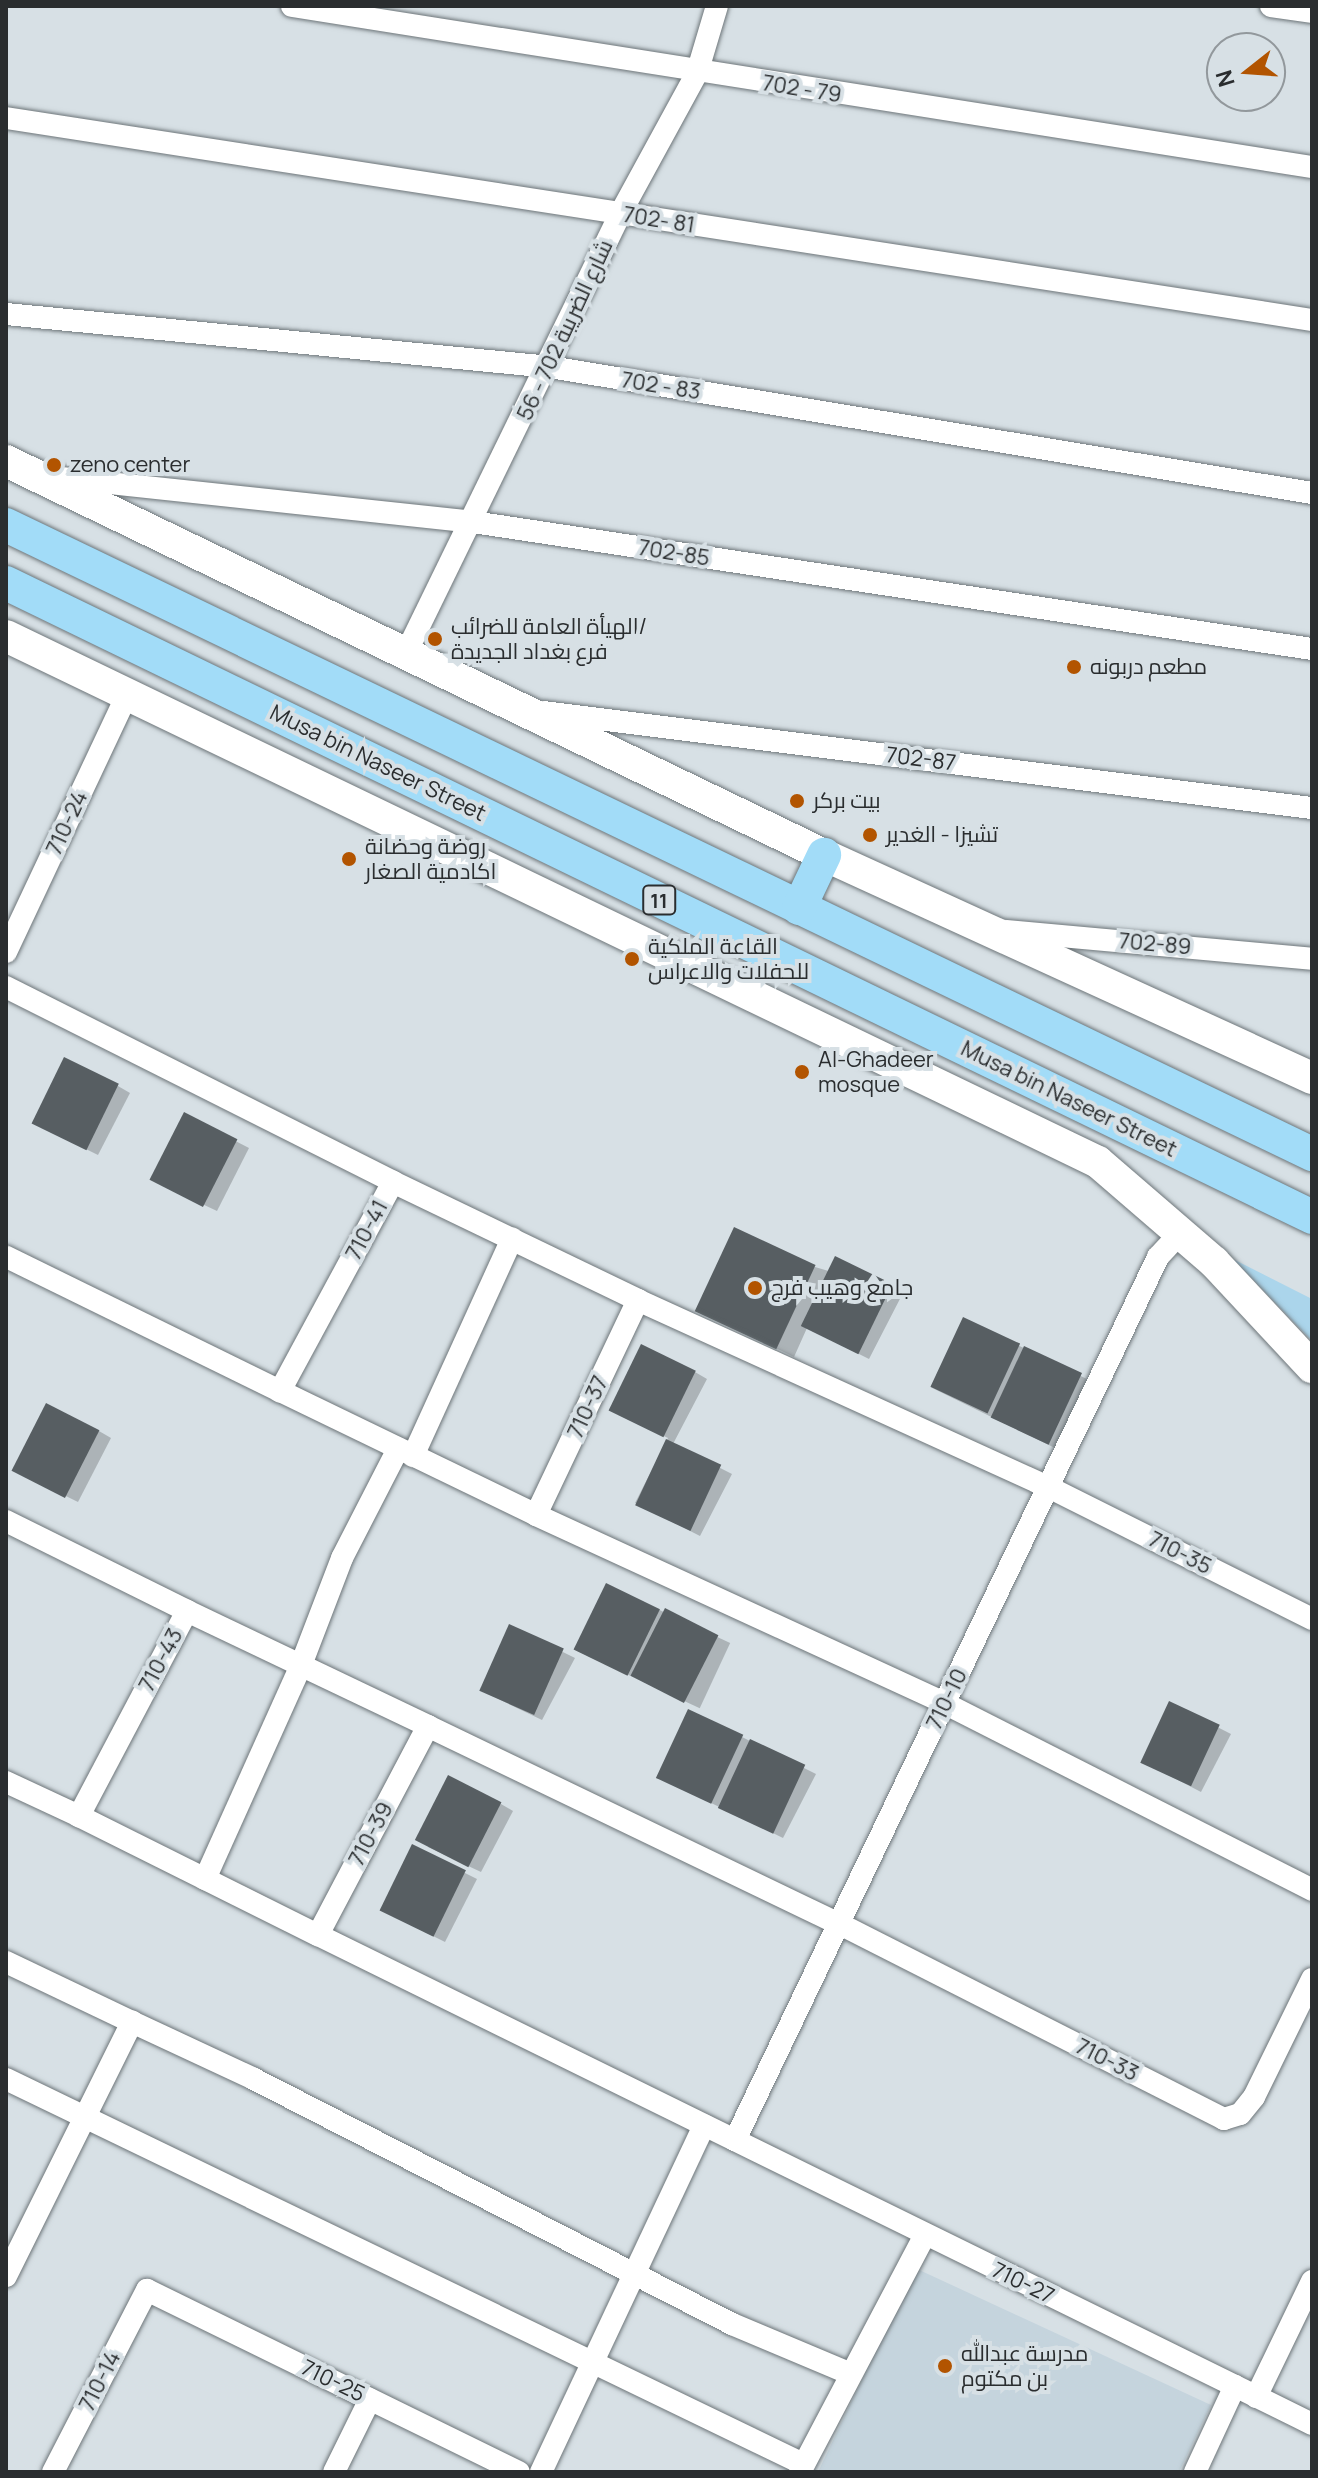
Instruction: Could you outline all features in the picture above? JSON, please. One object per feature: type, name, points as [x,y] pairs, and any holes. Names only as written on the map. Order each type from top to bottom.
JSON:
[{"type":"main road","name":"11","points":[[6,525],[1312,1154]]},
{"type":"main road","name":"Musa bin Naseer Street","points":[[6,583],[1312,1217]]},
{"type":"main road","points":[[799,908],[824,855]]},
{"type":"street","name":"702 - 79","points":[[292,6],[697,73],[1312,167]]},
{"type":"street","name":"شارع الضريبة 702 - 56","points":[[406,653],[550,367],[620,214],[697,73],[717,6]]},
{"type":"street","points":[[1271,6],[1312,12]]},
{"type":"street","name":"702- 81","points":[[6,118],[1312,320]]},
{"type":"street","name":"702 - 83","points":[[6,314],[550,367],[1312,493]]},
{"type":"street","points":[[20,468],[531,711],[824,855],[998,930],[1312,1078]]},
{"type":"street","name":"702-85","points":[[20,468],[473,522],[1312,649]]},
{"type":"street","points":[[6,636],[1018,1119],[1098,1162],[1214,1262],[1312,1367]]},
{"type":"street","name":"710-24","points":[[6,952],[127,695]]},
{"type":"street","name":"702-87","points":[[531,711],[1312,808]]},
{"type":"street","name":"702-89","points":[[998,930],[1312,959]]},
{"type":"street","name":"710-41","points":[[6,987],[393,1182],[280,1391]]},
{"type":"street","points":[[393,1182],[638,1300],[1048,1487]]},
{"type":"street","name":"710-10","points":[[735,2140],[1158,1257],[1180,1233]]},
{"type":"street","points":[[205,1879],[301,1665],[342,1558],[406,1453],[512,1239]]},
{"type":"street","points":[[6,1257],[536,1515],[944,1703],[1312,1890]]},
{"type":"street","name":"710-37","points":[[536,1515],[638,1300]]},
{"type":"street","name":"710-35","points":[[1048,1487],[1312,1619]]},
{"type":"street","name":"710-43","points":[[6,1521],[187,1611],[79,1816]]},
{"type":"street","points":[[187,1611],[839,1924]]},
{"type":"street","name":"710-39","points":[[318,1935],[428,1726]]},
{"type":"street","points":[[6,1782],[735,2140]]},
{"type":"street","name":"710-33","points":[[839,1924],[1224,2119],[1240,2114],[1254,2097],[1312,1979]]},
{"type":"street","points":[[6,1962],[635,2272],[732,2324],[851,2374]]},
{"type":"street","points":[[6,2276],[132,2022]]},
{"type":"street","points":[[6,2079],[594,2359],[802,2468],[925,2235]]},
{"type":"street","points":[[541,2472],[704,2125]]},
{"type":"street","name":"710-27","points":[[735,2140],[1312,2424]]},
{"type":"street","points":[[1256,2397],[1312,2281]]},
{"type":"street","name":"710-25","points":[[147,2290],[519,2472]]},
{"type":"street","name":"710-14","points":[[53,2472],[147,2290]]},
{"type":"street","points":[[1195,2472],[1235,2386]]},
{"type":"street","points":[[334,2472],[370,2399]]},
{"type":"shaded area","points":[[1233,1259],[1312,1299],[1312,1341]]},
{"type":"shaded area","points":[[915,2268],[1211,2405],[1179,2472],[818,2472]]},
{"type":"building","points":[[64,1057],[119,1084],[86,1150],[32,1124]]},
{"type":"building","points":[[184,1112],[237,1139],[203,1207],[149,1180]]},
{"type":"building","name":"جامع وهيب فرج","points":[[734,1227],[816,1265],[776,1349],[695,1311]]},
{"type":"building","points":[[835,1256],[893,1284],[858,1354],[801,1326]]},
{"type":"building","points":[[963,1317],[1020,1344],[988,1413],[930,1387]]},
{"type":"building","points":[[641,1344],[696,1371],[663,1437],[609,1411]]},
{"type":"building","points":[[1024,1346],[1082,1373],[1049,1445],[991,1418]]},
{"type":"building","points":[[46,1403],[99,1430],[65,1498],[11,1471]]},
{"type":"building","points":[[666,1439],[721,1465],[690,1531],[635,1505]]},
{"type":"building","points":[[606,1583],[660,1609],[627,1676],[574,1650]]},
{"type":"building","points":[[665,1608],[718,1635],[684,1703],[630,1676]]},
{"type":"building","points":[[509,1624],[564,1648],[534,1715],[479,1691]]},
{"type":"building","points":[[1169,1701],[1220,1725],[1191,1786],[1140,1763]]},
{"type":"building","points":[[688,1709],[743,1735],[711,1804],[656,1778]]},
{"type":"building","points":[[750,1739],[805,1765],[773,1834],[718,1808]]},
{"type":"building","points":[[448,1775],[501,1802],[468,1867],[415,1840]]},
{"type":"building","points":[[412,1844],[466,1870],[433,1937],[380,1911]]},
{"type":"place","name":"zeno center","points":[[54,465]]},
{"type":"place","name":"الهيأة العامة للضرائب/ فرع بغداد الجديدة","points":[[435,639]]},
{"type":"place","name":"مطعم دربونه","points":[[1074,667]]},
{"type":"place","name":"بيت بركر","points":[[797,801]]},
{"type":"place","name":"تشيزا - الغدير","points":[[870,835]]},
{"type":"place","name":"روضة وحضانة اكادمية الصغار","points":[[349,859]]},
{"type":"place","name":"القاعة الملكية للحفلات والاعراس","points":[[632,959]]},
{"type":"place","name":"Al-Ghadeer mosque","points":[[802,1072]]},
{"type":"place","name":"جامع وهيب فرج","points":[[755,1288]]},
{"type":"place","name":"مدرسة عبدالله بن مكتوم","points":[[945,2366]]}]
